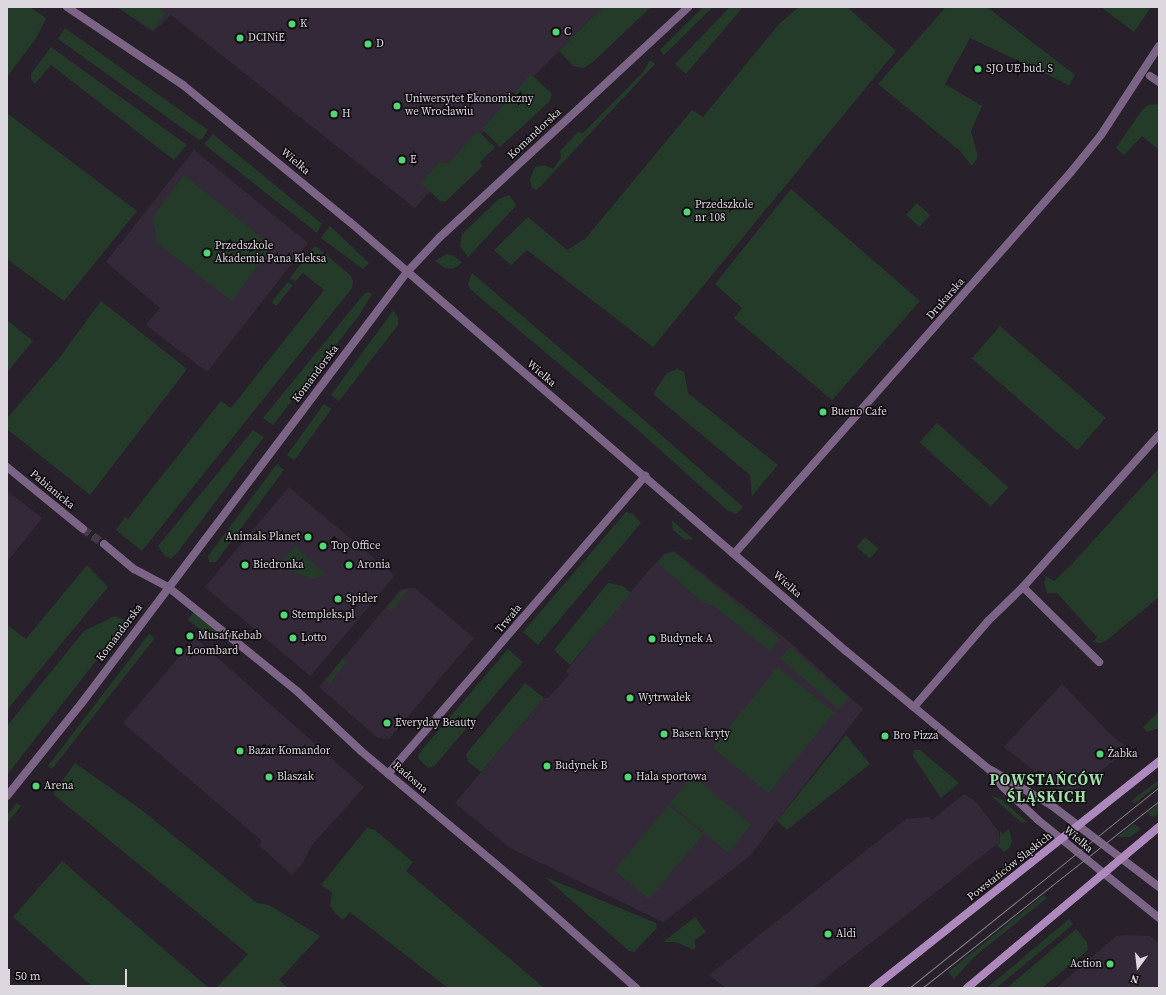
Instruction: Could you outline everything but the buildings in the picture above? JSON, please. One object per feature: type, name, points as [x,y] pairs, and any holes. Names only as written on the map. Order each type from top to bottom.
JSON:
[{"type":"main road","name":"Powstańców Śląskich","points":[[873,988],[1159,761]]},
{"type":"main road","points":[[967,988],[1123,858],[1159,826]]},
{"type":"street","name":"Wielka","points":[[67,7],[183,85],[407,272],[734,554],[990,770],[1046,801],[1123,858],[1159,888]]},
{"type":"street","name":"Komandorska","points":[[7,796],[81,704],[407,272],[440,237],[688,7]]},
{"type":"street","name":"Drukarska","points":[[734,554],[1067,178],[1101,135],[1159,46]]},
{"type":"street","points":[[1150,76],[1159,82]]},
{"type":"street","points":[[914,707],[988,621],[1023,587],[1159,435]]},
{"type":"street","name":"Pabianicka","points":[[7,467],[83,529]]},
{"type":"street","name":"Trwała","points":[[388,774],[645,476]]},
{"type":"street","points":[[104,544],[134,569],[168,587]]},
{"type":"street","name":"Radosna","points":[[168,587],[298,692],[388,774],[510,876],[636,988]]},
{"type":"street","points":[[1023,587],[1099,662]]},
{"type":"street","name":"Wielka","points":[[990,770],[1003,786],[1061,840],[1159,918]]},
{"type":"shaded area","name":"Uniwersytet Ekonomiczny we Wrocławiu","points":[[118,7],[602,7],[531,79],[415,208],[171,15],[153,32]]},
{"type":"shaded area","name":"Przedszkole Akademia Pana Kleksa","points":[[194,150],[308,243],[207,372],[146,325],[160,308],[106,262]]},
{"type":"shaded area","points":[[289,487],[395,576],[311,676],[205,587]]},
{"type":"shaded area","points":[[7,491],[42,518],[7,562]]},
{"type":"shaded area","points":[[674,551],[787,640],[863,709],[749,857],[663,922],[510,848],[455,803],[544,698],[548,698],[564,681],[569,674],[566,671],[649,570],[664,554]]},
{"type":"shaded area","points":[[415,588],[474,638],[389,739],[378,738],[319,687],[401,589]]},
{"type":"shaded area","name":"Bazar Komandor","points":[[195,638],[364,787],[312,845],[302,864],[292,875],[259,845],[262,841],[123,723]]},
{"type":"shaded area","points":[[1062,684],[1111,735],[1129,749],[1067,797],[1004,747]]},
{"type":"shaded area","points":[[964,794],[977,803],[999,832],[1000,842],[813,988],[726,988],[709,975],[906,819],[929,817],[932,820]]},
{"type":"shaded area","points":[[1116,936],[1150,936],[1159,943],[1159,988],[1056,988]]},
{"type":"green space","points":[[7,7],[30,7],[46,18],[37,37],[7,77]]},
{"type":"green space","points":[[158,7],[166,14],[153,30],[118,8]]},
{"type":"green space","points":[[602,7],[651,7],[592,63],[584,68],[573,66],[559,51]]},
{"type":"green space","points":[[703,7],[713,7],[664,55],[660,50]]},
{"type":"green space","points":[[730,7],[743,7],[686,74],[675,64]]},
{"type":"green space","points":[[799,7],[847,7],[896,51],[653,347],[527,250],[511,265],[494,250],[528,217],[567,250],[586,238],[692,110],[703,117],[779,24]]},
{"type":"green space","points":[[946,7],[987,7],[1075,75],[1069,85],[970,38],[945,84],[982,106],[971,131],[978,157],[972,166],[960,151],[878,84]]},
{"type":"green space","points":[[1101,7],[1151,7],[1134,32]]},
{"type":"green space","points":[[65,28],[208,130],[202,139],[199,140],[58,39]]},
{"type":"green space","points":[[51,47],[187,145],[174,160],[51,65],[35,84],[31,79],[31,74]]},
{"type":"green space","points":[[650,60],[655,64],[540,187],[536,190],[532,188],[530,179],[535,167],[544,165],[553,169],[561,158],[560,151],[578,132],[583,133],[593,123],[644,71]]},
{"type":"green space","points":[[531,74],[552,94],[550,101],[500,147],[482,129]]},
{"type":"green space","points":[[1159,104],[1159,150],[1142,136],[1124,155],[1116,148],[1142,110],[1148,105]]},
{"type":"green space","points":[[7,113],[137,211],[64,301],[7,259]]},
{"type":"green space","points":[[475,133],[480,133],[495,147],[480,162],[483,166],[445,202],[440,201],[421,183],[439,162],[449,163]]},
{"type":"green space","points":[[213,134],[322,224],[317,233],[204,144]]},
{"type":"green space","points":[[184,175],[272,246],[232,301],[157,243],[153,217]]},
{"type":"green space","points":[[791,189],[920,301],[832,400],[734,318],[742,308],[715,284]]},
{"type":"green space","points":[[509,195],[516,204],[515,207],[468,257],[460,246],[462,234],[499,199]]},
{"type":"green space","points":[[917,203],[930,215],[919,227],[906,215]]},
{"type":"green space","points":[[330,226],[369,263],[363,269],[321,238]]},
{"type":"green space","points":[[314,247],[317,247],[350,275],[353,281],[352,288],[142,551],[116,530],[125,517],[128,519],[221,401],[231,408],[324,290],[303,273],[295,282],[290,278]]},
{"type":"green space","points":[[447,254],[454,256],[462,263],[453,269],[445,268],[435,261]]},
{"type":"green space","points":[[472,273],[743,507],[736,514],[727,510],[638,430],[470,289],[468,284]]},
{"type":"green space","points":[[288,282],[293,286],[276,306],[272,302]]},
{"type":"green space","points":[[369,292],[372,294],[358,317],[273,425],[263,418],[364,294]]},
{"type":"green space","points":[[101,301],[187,369],[90,495],[7,429],[7,418],[60,357]]},
{"type":"green space","points":[[393,311],[398,317],[398,325],[339,401],[331,395]]},
{"type":"green space","points":[[7,320],[33,341],[7,372]]},
{"type":"green space","points":[[1000,326],[1106,418],[1077,450],[972,358]]},
{"type":"green space","points":[[677,369],[684,372],[688,393],[778,465],[752,496],[750,475],[653,394],[667,373]]},
{"type":"green space","points":[[324,404],[331,409],[294,460],[287,455]]},
{"type":"green space","points":[[937,423],[1008,487],[991,507],[920,442]]},
{"type":"green space","points":[[253,430],[264,437],[177,553],[171,559],[165,556],[158,546]]},
{"type":"green space","points":[[277,464],[284,470],[216,562],[209,562],[208,556]]},
{"type":"green space","points":[[1159,468],[1159,597],[1107,640],[1100,643],[1093,642],[1097,637],[1057,593],[1047,593],[1044,582],[1046,576],[1054,581],[1072,564]]},
{"type":"green space","points":[[626,512],[633,514],[641,523],[538,645],[523,632]]},
{"type":"green space","points":[[672,520],[693,539],[685,540],[673,530]]},
{"type":"green space","points":[[865,537],[879,549],[870,559],[856,547]]},
{"type":"green space","points":[[295,546],[324,573],[320,577],[313,579],[290,571],[281,563]]},
{"type":"green space","points":[[674,552],[780,639],[770,651],[714,606],[701,601],[658,563],[665,555]]},
{"type":"green space","points":[[87,565],[108,587],[7,710],[7,625],[26,639]]},
{"type":"green space","points":[[608,583],[623,586],[631,593],[570,665],[554,650]]},
{"type":"green space","points":[[404,589],[407,592],[391,611],[386,608]]},
{"type":"green space","points":[[195,611],[218,630],[211,639],[188,619]]},
{"type":"green space","points":[[115,616],[127,621],[7,775],[7,726],[84,631]]},
{"type":"green space","points":[[149,634],[155,638],[52,769],[48,766]]},
{"type":"green space","points":[[790,647],[848,698],[838,709],[780,658]]},
{"type":"green space","points":[[508,649],[523,662],[434,766],[428,768],[418,758],[420,752]]},
{"type":"green space","points":[[343,658],[347,661],[330,683],[326,680]]},
{"type":"green space","points":[[778,667],[834,712],[769,793],[713,748]]},
{"type":"green space","points":[[525,683],[544,698],[481,772],[468,762],[466,754]]},
{"type":"green space","points":[[1159,711],[1159,728],[1147,732],[1143,727]]},
{"type":"green space","points":[[846,735],[870,764],[787,830],[777,821]]},
{"type":"green space","points":[[914,750],[920,750],[959,783],[941,798],[913,756]]},
{"type":"green space","points":[[75,763],[139,808],[257,903],[269,905],[320,936],[279,980],[288,988],[216,988],[248,954],[53,794]]},
{"type":"green space","points":[[693,776],[751,825],[728,852],[670,804]]},
{"type":"green space","points":[[1159,780],[1159,784],[1134,804],[1131,801]]},
{"type":"green space","points":[[991,796],[1001,799],[1027,822],[1022,823]]},
{"type":"green space","points":[[17,803],[21,806],[7,823],[7,815]]},
{"type":"green space","points":[[1159,803],[1159,813],[1154,817],[1150,816],[1148,813]]},
{"type":"green space","points":[[669,805],[703,834],[649,899],[614,870]]},
{"type":"green space","points":[[1134,824],[1141,829],[1130,837],[1117,837]]},
{"type":"green space","points":[[367,828],[375,830],[413,862],[406,871],[543,987],[448,988],[350,912],[343,920],[336,914],[330,906],[332,892],[321,885]]},
{"type":"green space","points":[[1009,829],[1012,841],[1009,848],[1004,852],[997,845],[1000,842],[1000,830],[1003,834]]},
{"type":"green space","points":[[62,861],[209,988],[94,988],[13,917]]},
{"type":"green space","points":[[545,877],[656,923],[657,928],[634,952],[629,951]]},
{"type":"green space","points":[[1044,895],[1047,898],[974,957],[954,979],[948,972]]},
{"type":"green space","points":[[695,917],[706,932],[694,941],[696,947],[694,950],[676,942],[663,942]]},
{"type":"green space","points":[[1069,919],[1073,924],[1058,937],[996,988],[987,988]]},
{"type":"green space","points":[[1076,929],[1087,942],[1088,950],[1042,988],[1007,988]]},
{"type":"tunnel","points":[[83,529],[104,544]]},
{"type":"tram line","points":[[909,988],[1159,787]]},
{"type":"tram line","points":[[922,988],[1159,801]]},
{"type":"place","name":"K","points":[[292,24]]},
{"type":"place","name":"C","points":[[556,32]]},
{"type":"place","name":"DCINiE","points":[[240,38]]},
{"type":"place","name":"D","points":[[368,44]]},
{"type":"place","name":"SJO UE bud. S","points":[[978,69]]},
{"type":"place","name":"Uniwersytet Ekonomiczny we Wrocławiu","points":[[397,106]]},
{"type":"place","name":"H","points":[[334,114]]},
{"type":"place","name":"E","points":[[402,160]]},
{"type":"place","name":"Przedszkole nr 108","points":[[687,212]]},
{"type":"place","name":"Przedszkole Akademia Pana Kleksa","points":[[207,253]]},
{"type":"place","name":"Bueno Cafe","points":[[823,412]]},
{"type":"place","name":"Animals Planet","points":[[308,537]]},
{"type":"place","name":"Top Office","points":[[323,546]]},
{"type":"place","name":"Biedronka","points":[[245,565]]},
{"type":"place","name":"Aronia","points":[[349,565]]},
{"type":"place","name":"Spider","points":[[338,599]]},
{"type":"place","name":"Stempleks.pl","points":[[284,615]]},
{"type":"place","name":"Musaf Kebab","points":[[190,636]]},
{"type":"place","name":"Lotto","points":[[293,638]]},
{"type":"place","name":"Budynek A","points":[[652,639]]},
{"type":"place","name":"Loombard","points":[[179,651]]},
{"type":"place","name":"Wytrwałek","points":[[630,698]]},
{"type":"place","name":"Everyday Beauty","points":[[387,723]]},
{"type":"place","name":"Basen kryty","points":[[664,734]]},
{"type":"place","name":"Bro Pizza","points":[[885,736]]},
{"type":"place","name":"Bazar Komandor","points":[[240,751]]},
{"type":"place","name":"Żabka","points":[[1100,754]]},
{"type":"place","name":"Budynek B","points":[[547,766]]},
{"type":"place","name":"Blaszak","points":[[269,777]]},
{"type":"place","name":"Hala sportowa","points":[[628,777]]},
{"type":"place","name":"Arena","points":[[36,786]]},
{"type":"place","name":"Aldi","points":[[828,934]]},
{"type":"place","name":"Action","points":[[1110,964]]},
{"type":"district","name":"POWSTAŃCÓW ŚLĄSKICH","points":[[1047,788]]}]
